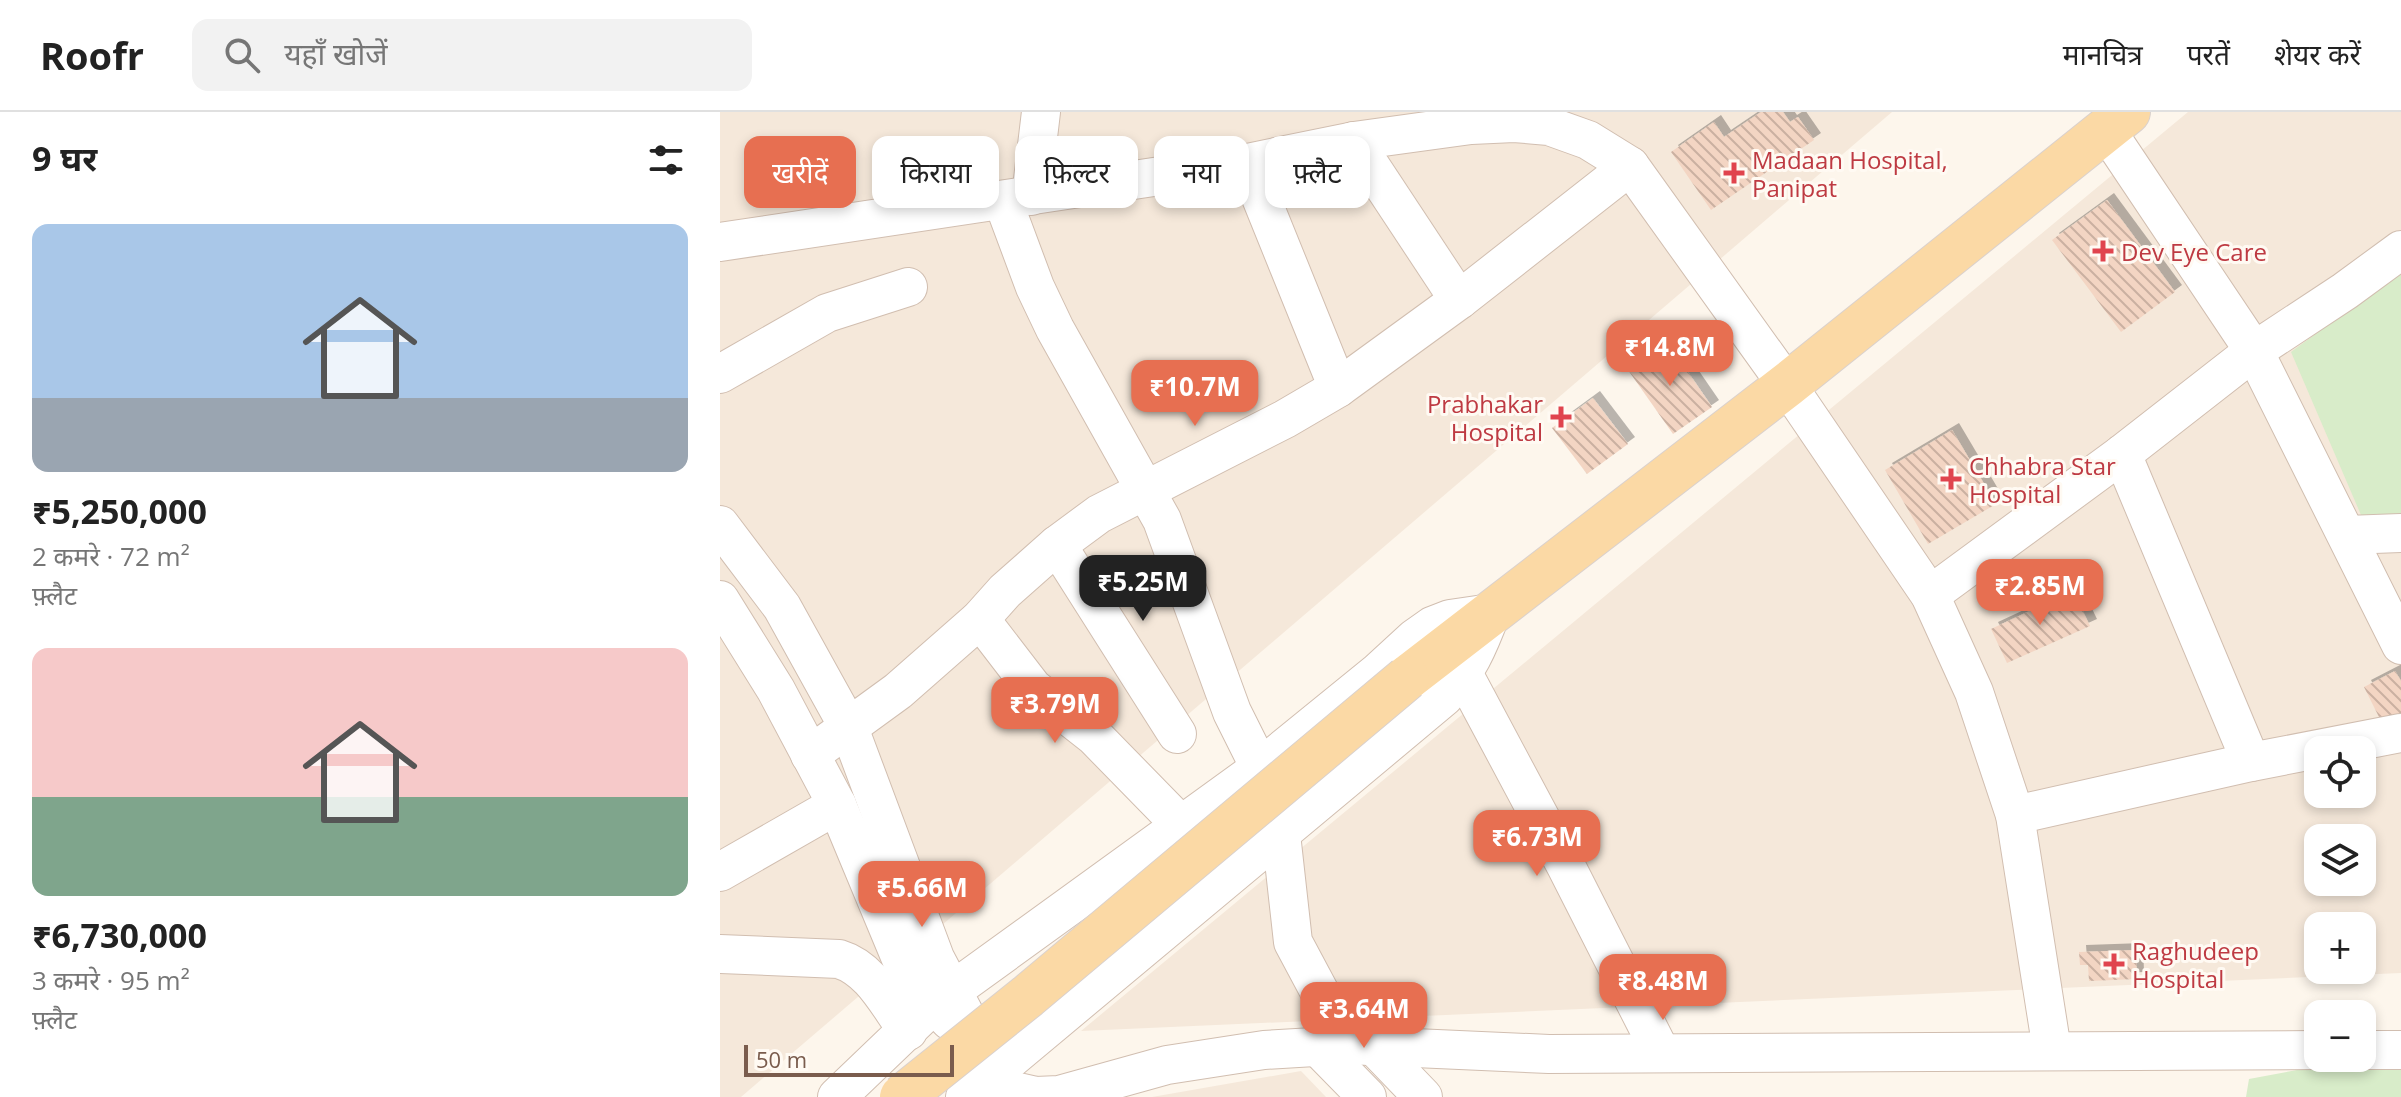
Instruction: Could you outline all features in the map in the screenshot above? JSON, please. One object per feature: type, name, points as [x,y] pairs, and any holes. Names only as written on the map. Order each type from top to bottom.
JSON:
[{"type":"main road","points":[[902,1097],[1028,996],[1407,678],[1787,385],[2117,121]]},
{"type":"street","points":[[1034,136],[1041,112]]},
{"type":"street","points":[[2117,121],[2254,351],[2401,645]]},
{"type":"street","points":[[1370,139],[1471,125],[1514,123],[1549,126],[1588,140],[1630,166],[1787,385],[1930,595],[1974,692],[2015,815],[2052,1050]]},
{"type":"street","points":[[1370,165],[1459,300]]},
{"type":"street","points":[[810,755],[898,691],[980,619],[1005,591],[1057,545],[1099,514],[1285,419],[1338,388],[1459,300],[1630,166]]},
{"type":"street","points":[[1249,168],[1338,388]]},
{"type":"street","points":[[720,242],[1015,198]]},
{"type":"street","points":[[1019,208],[1035,287],[1055,329],[1162,520],[1232,712],[1260,768]]},
{"type":"street","points":[[1930,595],[2122,454],[2254,351],[2401,250]]},
{"type":"street","points":[[720,374],[827,313],[908,287]]},
{"type":"street","points":[[2122,454],[2251,762]]},
{"type":"street","points":[[720,525],[782,607],[849,728],[935,958],[943,997],[1009,1090],[1036,1096],[1059,1095],[1167,1065],[1264,1050],[1347,1046],[1549,1054],[2304,1050]]},
{"type":"street","points":[[2347,535],[2401,533]]},
{"type":"street","points":[[1057,545],[1177,734]]},
{"type":"street","points":[[720,600],[776,690],[837,805],[909,978],[943,997]]},
{"type":"street","points":[[837,1097],[943,997],[1260,768],[1423,632],[1450,619],[1491,613],[1464,675],[1444,697],[993,1068],[965,1097]]},
{"type":"street","points":[[980,619],[1033,688],[1094,736],[1182,826]]},
{"type":"street","points":[[1464,675],[1661,1053]]},
{"type":"street","points":[[2015,815],[2251,762],[2401,733]]},
{"type":"street","points":[[720,872],[837,805]]},
{"type":"street","points":[[1281,834],[1293,942],[1347,1046],[1367,1097]]},
{"type":"street","points":[[720,954],[839,959],[853,963],[865,973],[908,1031]]},
{"type":"street","points":[[1347,1046],[1423,1097]]},
{"type":"street","points":[[2376,1050],[2401,1050]]},
{"type":"shaded area","points":[[720,112],[1892,112],[741,1097],[720,1097]]},
{"type":"shaded area","points":[[2188,112],[2401,112],[2401,973],[2376,974],[2376,912],[2304,912],[2304,977],[1081,1031]]},
{"type":"shaded area","points":[[1301,1071],[1326,1097],[1152,1097]]},
{"type":"green space","points":[[2401,271],[2401,526],[2367,529],[2291,352]]},
{"type":"green space","points":[[2376,1065],[2401,1065],[2401,1097],[2246,1097],[2249,1079],[2304,1069],[2304,1072],[2376,1072]]},
{"type":"building","points":[[1761,112],[1783,112],[1790,122],[1798,117],[1814,140],[1711,210],[1671,152],[1714,122],[1724,137]]},
{"type":"building","points":[[2107,200],[2175,292],[2121,332],[2052,240]]},
{"type":"building","points":[[1668,343],[1712,407],[1673,434],[1628,370]]},
{"type":"building","points":[[1593,398],[1628,444],[1587,474],[1552,428]]},
{"type":"building","points":[[1952,430],[1996,504],[1928,544],[1885,470]]},
{"type":"building","points":[[2073,591],[2090,626],[2007,663],[1991,629]]},
{"type":"building","points":[[2395,671],[2401,681],[2401,721],[2385,729],[2364,687]]},
{"type":"building","points":[[2136,950],[2137,979],[2089,981],[2088,965],[2080,965],[2079,952]]},
{"type":"place","name":"Madaan Hospital, Panipat","points":[[1734,173]]},
{"type":"place","name":"Dev Eye Care","points":[[2103,251]]},
{"type":"place","name":"Prabhakar Hospital","points":[[1561,417]]},
{"type":"place","name":"Chhabra Star Hospital","points":[[1951,479]]},
{"type":"place","name":"Raghudeep Hospital","points":[[2114,964]]}]
